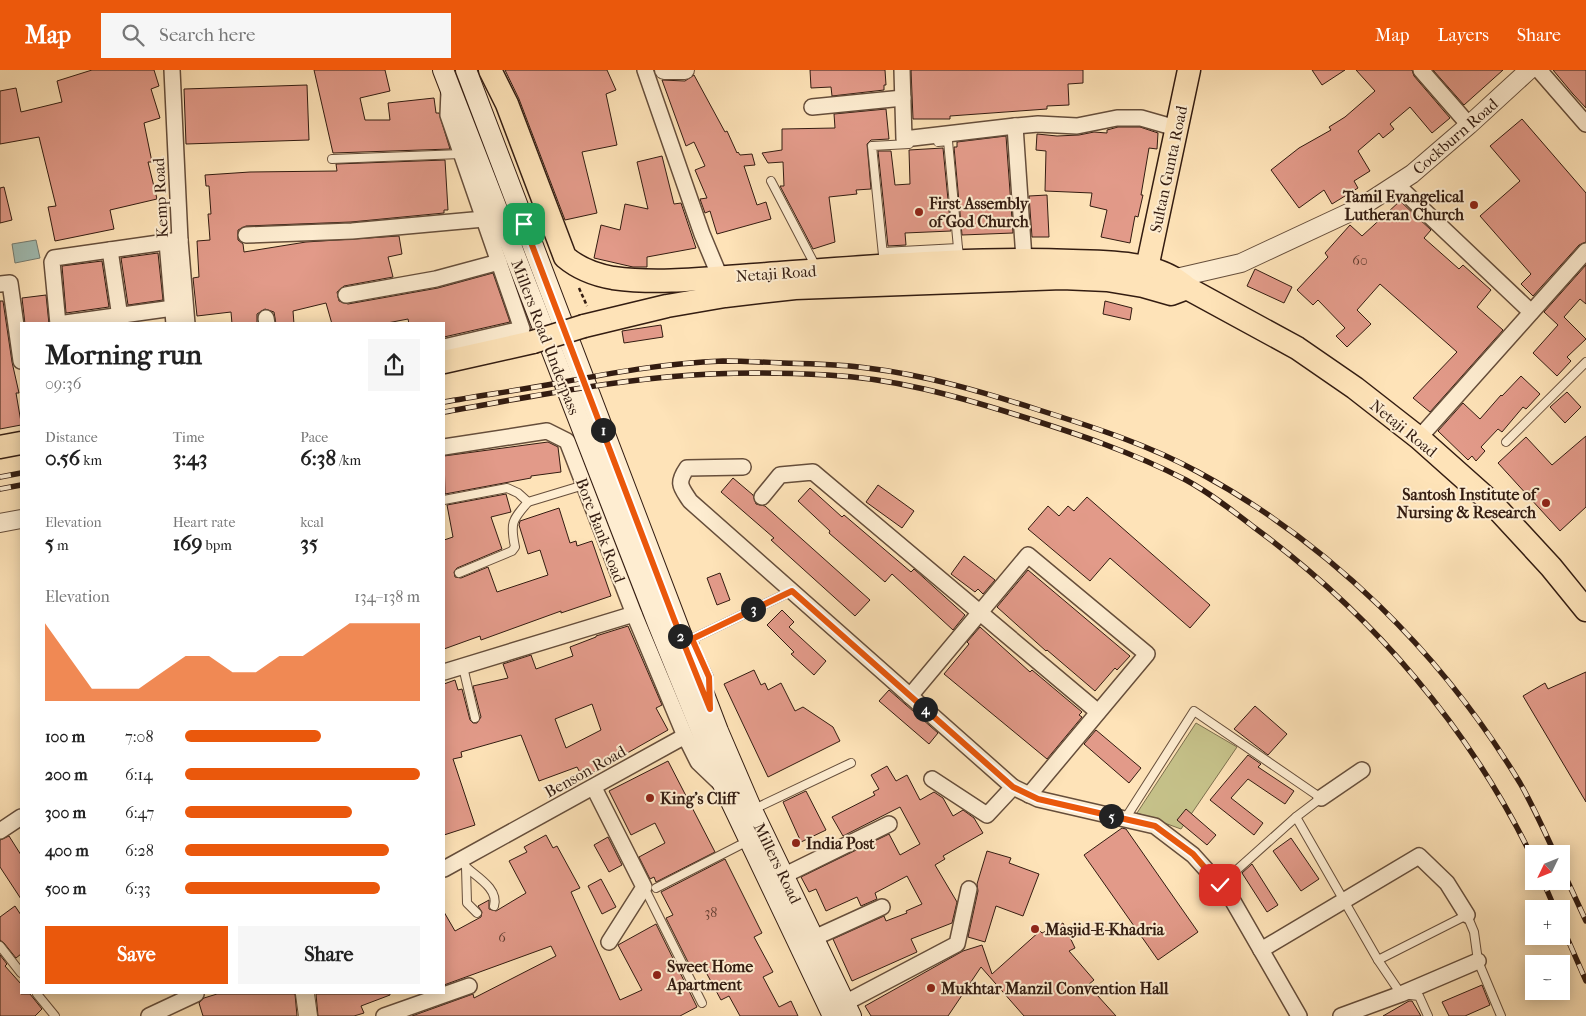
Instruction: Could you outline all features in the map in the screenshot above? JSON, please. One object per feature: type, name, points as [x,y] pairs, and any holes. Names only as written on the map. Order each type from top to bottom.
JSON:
[{"type":"main road","name":"Millers Road Underpass","points":[[466,70],[674,619],[710,709]]},
{"type":"main road","points":[[490,70],[507,104],[565,257]]},
{"type":"main road","name":"Sultan Gunta Road","points":[[1146,277],[1189,70]]},
{"type":"main road","name":"Millers Road Underpass","points":[[446,78],[658,624],[712,755]]},
{"type":"main road","name":"Netaji Road","points":[[565,257],[576,267],[612,278],[666,280],[818,270],[883,259],[959,255],[1088,261],[1180,284],[1297,348],[1355,388],[1419,438],[1492,503],[1586,610]]},
{"type":"main road","name":"Netaji Road","points":[[445,362],[533,342],[590,324],[667,306],[725,296],[795,288],[1062,278],[1107,280],[1146,277]]},
{"type":"main road","points":[[0,447],[20,443]]},
{"type":"main road","name":"Millers Road","points":[[710,709],[752,810],[814,938],[843,1012]]},
{"type":"main road","name":"Millers Road","points":[[712,755],[750,840],[843,1012]]},
{"type":"street","name":"Kemp Road","points":[[172,70],[174,241],[187,322]]},
{"type":"street","points":[[645,70],[702,234],[720,277]]},
{"type":"street","points":[[664,70],[684,70]]},
{"type":"street","points":[[902,70],[904,139],[1038,124],[1076,126],[1117,118],[1141,118],[1176,128]]},
{"type":"street","points":[[1421,70],[1469,125]]},
{"type":"street","name":"Cockburn Road","points":[[1180,284],[1241,263],[1361,207],[1412,174],[1469,125],[1528,70]]},
{"type":"street","points":[[1539,70],[1586,124]]},
{"type":"street","points":[[445,347],[522,329],[448,115],[446,78]]},
{"type":"street","points":[[812,107],[903,98]]},
{"type":"street","points":[[1015,126],[1024,259]]},
{"type":"street","points":[[1396,184],[1531,312]]},
{"type":"street","points":[[246,235],[352,231],[484,219]]},
{"type":"street","points":[[58,322],[52,260],[57,257],[174,241],[172,308],[174,322]]},
{"type":"street","points":[[108,250],[116,320]]},
{"type":"street","points":[[1419,438],[1586,251]]},
{"type":"street","points":[[346,295],[436,278],[499,262]]},
{"type":"street","points":[[0,284],[10,282],[20,354]]},
{"type":"street","points":[[87,322],[116,320],[172,308]]},
{"type":"street","name":"Bore Bank Road","points":[[445,447],[547,431],[568,441],[634,614],[684,736]]},
{"type":"street","points":[[744,466],[687,468],[680,478],[680,486],[690,501],[1013,787],[1029,795],[1155,826],[1193,854],[1230,896],[1299,1016]]},
{"type":"street","points":[[762,496],[780,475],[813,472],[1098,712]]},
{"type":"street","points":[[0,523],[20,520]]},
{"type":"street","points":[[910,696],[1028,555],[1146,654],[1029,795]]},
{"type":"street","points":[[445,672],[634,614]]},
{"type":"street","points":[[684,736],[698,762],[726,789]]},
{"type":"street","name":"Benson Road","points":[[445,869],[464,863],[684,736]]},
{"type":"street","points":[[1321,798],[1362,770]]},
{"type":"street","points":[[932,779],[987,815],[1013,787]]},
{"type":"street","points":[[594,788],[650,888],[609,942]]},
{"type":"street","points":[[0,831],[20,817]]},
{"type":"street","points":[[785,875],[889,824]]},
{"type":"street","points":[[1261,950],[1419,856],[1447,883],[1467,915]]},
{"type":"street","points":[[843,1012],[957,944],[968,888]]},
{"type":"street","points":[[814,938],[882,907]]},
{"type":"street","points":[[1341,1016],[1401,994],[1478,961]]},
{"type":"street","points":[[384,1016],[469,986]]},
{"type":"street","points":[[149,1016],[196,994]]},
{"type":"street","points":[[305,994],[308,1016]]},
{"type":"lane","points":[[883,259],[872,146],[948,141],[959,255]]},
{"type":"lane","points":[[332,159],[461,154]]},
{"type":"lane","points":[[771,181],[818,270]]},
{"type":"lane","points":[[1506,442],[1586,362]]},
{"type":"lane","points":[[459,573],[512,551],[515,547],[511,530],[515,517],[528,502],[584,485]]},
{"type":"lane","points":[[445,500],[507,488],[518,493],[528,502]]},
{"type":"lane","points":[[710,709],[709,677],[692,639],[792,591]]},
{"type":"lane","points":[[463,666],[475,718]]},
{"type":"lane","points":[[1126,819],[1194,711],[1321,798],[1296,817],[1220,885]]},
{"type":"lane","points":[[752,810],[851,763]]},
{"type":"lane","points":[[1296,817],[1378,960],[1401,994],[1419,996],[1428,1016]]},
{"type":"lane","points":[[702,1003],[650,888],[750,840]]},
{"type":"lane","points":[[464,863],[493,891],[496,900],[494,906]]},
{"type":"lane","points":[[464,863],[467,903],[477,913]]},
{"type":"lane","points":[[1378,960],[1467,915],[1474,932],[1478,961],[1501,1016]]},
{"type":"lane","points":[[0,946],[20,972]]},
{"type":"lane","points":[[37,994],[55,1016]]},
{"type":"path","points":[[565,257],[590,324]]},
{"type":"shaded area","points":[[1196,723],[1237,747],[1181,829],[1137,813]]},
{"type":"water","points":[[36,240],[40,258],[15,263],[12,244]]},
{"type":"building","points":[[92,70],[154,70],[159,86],[151,89],[160,118],[144,123],[152,162],[148,162],[157,199],[110,210],[114,229],[55,241],[48,207],[56,206],[39,137],[0,144],[0,91],[16,88],[21,112],[62,102],[57,81]]},
{"type":"building","points":[[314,70],[385,70],[390,91],[360,98],[365,120],[390,120],[388,103],[434,98],[436,113],[439,113],[450,149],[333,153]]},
{"type":"building","points":[[505,70],[607,70],[616,90],[606,94],[617,145],[582,152],[597,213],[565,220],[519,99]]},
{"type":"building","points":[[810,70],[885,70],[886,85],[884,85],[884,90],[832,96],[831,87],[811,88]]},
{"type":"building","points":[[911,70],[1083,70],[1083,83],[1068,84],[1069,105],[1047,106],[1047,109],[950,116],[950,119],[913,119]]},
{"type":"building","points":[[1312,70],[1345,70],[1322,85]]},
{"type":"building","points":[[1356,70],[1412,70],[1414,76],[1450,118],[1432,133],[1410,107],[1390,124],[1394,129],[1383,138],[1379,133],[1358,151],[1370,171],[1354,181],[1358,188],[1332,204],[1324,190],[1299,208],[1271,170],[1299,148],[1331,130],[1329,127],[1345,117],[1375,91]]},
{"type":"building","points":[[1433,70],[1503,70],[1464,105]]},
{"type":"building","points":[[1553,70],[1586,70],[1586,108],[1573,94]]},
{"type":"building","points":[[694,75],[725,132],[727,131],[737,153],[740,155],[752,154],[755,165],[744,166],[757,205],[766,202],[771,219],[717,234],[710,211],[705,213],[700,199],[707,198],[695,170],[705,166],[694,142],[686,146],[662,80],[685,81]]},
{"type":"building","points":[[307,85],[309,140],[186,144],[184,89]]},
{"type":"building","points":[[886,109],[889,139],[871,140],[867,144],[871,189],[856,190],[857,194],[829,197],[835,242],[813,249],[780,186],[784,186],[783,162],[768,163],[762,153],[782,150],[782,129],[835,128],[834,114]]},
{"type":"building","points":[[1522,119],[1586,193],[1586,242],[1579,245],[1533,296],[1521,284],[1531,274],[1480,216],[1520,181],[1490,146]]},
{"type":"building","points":[[1118,127],[1140,127],[1158,133],[1157,149],[1149,148],[1141,195],[1143,195],[1138,217],[1135,216],[1130,243],[1101,237],[1107,210],[1090,206],[1092,193],[1045,191],[1046,151],[1036,150],[1037,134],[1057,136],[1094,132],[1107,133],[1107,130]]},
{"type":"building","points":[[1006,136],[1013,233],[962,235],[954,147],[957,147],[957,142]]},
{"type":"building","points":[[943,148],[951,231],[905,233],[906,245],[888,246],[878,151],[891,151],[895,185],[910,184],[909,150]]},
{"type":"building","points":[[662,156],[674,204],[681,203],[696,248],[647,257],[647,267],[633,267],[594,258],[601,225],[620,230],[625,204],[648,209],[637,162]]},
{"type":"building","points":[[445,160],[448,210],[444,210],[444,213],[351,222],[246,226],[238,230],[238,240],[243,244],[244,252],[306,242],[399,236],[402,254],[388,257],[393,277],[344,286],[337,292],[339,301],[348,304],[438,288],[493,273],[510,322],[445,337],[445,322],[409,322],[408,319],[392,322],[331,322],[326,303],[293,311],[294,322],[276,322],[274,312],[265,309],[257,314],[257,322],[232,322],[231,312],[197,316],[193,278],[199,277],[197,241],[210,240],[208,214],[211,214],[209,186],[206,186],[205,175],[250,172],[337,171],[336,164]]},
{"type":"building","points":[[4,187],[12,220],[0,223],[0,188]]},
{"type":"building","points":[[1047,195],[1049,237],[1032,237],[1029,196]]},
{"type":"building","points":[[1400,201],[1431,230],[1424,238],[1459,269],[1463,265],[1491,290],[1477,307],[1503,330],[1430,412],[1413,398],[1457,352],[1380,284],[1357,310],[1371,324],[1347,347],[1336,336],[1345,328],[1318,300],[1313,305],[1297,290],[1328,257],[1325,253],[1350,225],[1362,236]]},
{"type":"building","points":[[158,253],[163,300],[128,305],[121,258]]},
{"type":"building","points":[[102,261],[109,307],[66,313],[62,266]]},
{"type":"building","points":[[1586,265],[1586,304],[1580,299],[1564,317],[1586,339],[1567,357],[1571,361],[1557,376],[1533,353],[1558,325],[1544,312]]},
{"type":"building","points":[[1255,269],[1292,287],[1284,303],[1247,286]]},
{"type":"building","points":[[46,295],[49,322],[25,322],[22,298]]},
{"type":"building","points":[[0,301],[3,301],[12,362],[19,393],[16,393],[20,425],[0,429]]},
{"type":"building","points":[[1105,301],[1132,308],[1130,320],[1103,314]]},
{"type":"building","points":[[661,325],[663,337],[624,343],[622,331]]},
{"type":"building","points":[[1521,376],[1540,394],[1526,409],[1523,407],[1502,432],[1498,429],[1481,447],[1485,451],[1476,461],[1472,456],[1468,460],[1438,431],[1463,403],[1480,419]]},
{"type":"building","points":[[1567,392],[1581,407],[1565,423],[1550,407]]},
{"type":"building","points":[[1586,436],[1586,507],[1560,531],[1498,463],[1526,437],[1552,465]]},
{"type":"building","points":[[548,442],[558,447],[561,472],[531,476],[531,478],[445,494],[445,456]]},
{"type":"building","points":[[733,478],[753,495],[756,504],[765,506],[870,600],[855,616],[771,540],[774,538],[721,492]]},
{"type":"building","points":[[878,485],[914,511],[902,528],[866,502]]},
{"type":"building","points":[[810,488],[842,517],[844,515],[911,572],[914,569],[965,615],[953,630],[892,574],[885,582],[829,533],[830,531],[798,501]]},
{"type":"building","points":[[506,494],[511,512],[491,517],[502,549],[457,568],[454,572],[455,577],[461,578],[488,567],[497,592],[548,575],[540,550],[528,554],[519,525],[520,521],[559,508],[570,543],[576,541],[577,546],[592,541],[611,596],[561,613],[561,611],[481,640],[480,636],[445,649],[445,540],[453,537],[447,505]]},
{"type":"building","points":[[1087,497],[1210,605],[1190,628],[1110,558],[1090,581],[1028,529],[1048,506],[1059,516],[1068,506],[1074,511]]},
{"type":"building","points":[[964,556],[995,580],[983,594],[978,589],[975,592],[951,574]]},
{"type":"building","points":[[1028,570],[1130,656],[1117,670],[1115,668],[1095,691],[1046,651],[997,607]]},
{"type":"building","points":[[720,573],[730,600],[717,605],[707,578]]},
{"type":"building","points":[[782,610],[794,622],[789,627],[826,661],[814,675],[791,654],[794,652],[767,625]]},
{"type":"building","points":[[628,626],[662,705],[656,708],[668,730],[583,778],[577,767],[539,781],[521,735],[461,752],[462,757],[453,759],[475,825],[445,835],[445,684],[455,680],[458,690],[462,689],[470,720],[473,723],[477,723],[481,717],[473,686],[508,678],[503,664],[531,655],[536,669],[573,656],[570,647]],"holes":[[[592,704],[601,730],[566,748],[555,719]]]},
{"type":"building","points":[[980,627],[1030,672],[1032,670],[1082,712],[1079,715],[1082,717],[1047,759],[944,674],[969,644],[967,642]]},
{"type":"building","points":[[754,670],[761,685],[765,683],[768,690],[781,683],[795,711],[803,707],[833,727],[840,741],[768,777],[724,684]]},
{"type":"building","points":[[1586,672],[1586,802],[1523,696],[1545,683],[1548,689]]},
{"type":"building","points":[[889,690],[938,733],[929,744],[879,701]]},
{"type":"building","points":[[1255,706],[1287,734],[1268,755],[1234,729]]},
{"type":"building","points":[[1096,730],[1141,768],[1129,783],[1084,744]]},
{"type":"building","points":[[1248,755],[1261,764],[1258,767],[1294,791],[1285,804],[1248,779],[1231,798],[1263,823],[1254,835],[1210,800]]},
{"type":"building","points":[[668,761],[715,852],[656,882],[654,877],[650,879],[639,857],[665,843],[655,823],[631,835],[609,791]]},
{"type":"building","points":[[887,766],[896,781],[907,775],[920,800],[934,792],[943,798],[953,816],[963,810],[974,818],[983,833],[943,856],[945,859],[935,865],[957,902],[952,923],[911,939],[917,952],[852,981],[833,939],[884,916],[886,921],[907,913],[906,911],[922,904],[907,876],[875,893],[877,899],[861,906],[857,897],[826,911],[816,889],[809,892],[801,877],[889,834],[900,855],[920,844],[900,807],[843,836],[832,817],[875,795],[873,792],[879,789],[871,775]]},
{"type":"building","points":[[806,791],[826,830],[801,842],[783,802]]},
{"type":"building","points":[[1186,809],[1216,835],[1207,845],[1177,820]]},
{"type":"building","points":[[1122,828],[1126,829],[1198,932],[1158,960],[1084,855]]},
{"type":"building","points":[[546,835],[553,848],[557,846],[580,888],[571,892],[620,1000],[642,990],[618,945],[656,924],[697,1007],[680,1016],[412,1016],[473,994],[474,998],[556,956],[551,946],[445,985],[445,914],[455,931],[481,917],[482,912],[478,906],[489,900],[489,909],[496,911],[526,893],[509,861],[527,852],[524,847]]},
{"type":"building","points":[[9,836],[20,853],[20,897],[0,867],[0,840]]},
{"type":"building","points":[[608,837],[622,865],[609,872],[594,845]]},
{"type":"building","points":[[1291,838],[1319,879],[1301,891],[1273,851]]},
{"type":"building","points":[[987,851],[1011,858],[1009,863],[1039,874],[1023,916],[996,906],[985,942],[968,937],[978,891],[977,884]]},
{"type":"building","points":[[725,859],[762,933],[754,937],[773,972],[763,977],[779,1007],[791,1001],[798,1016],[740,1016],[729,996],[721,1000],[701,963],[691,968],[666,918],[673,915],[661,892]]},
{"type":"building","points":[[1252,864],[1278,905],[1267,912],[1242,873]]},
{"type":"building","points":[[601,879],[616,907],[602,914],[588,886]]},
{"type":"building","points":[[15,906],[20,914],[20,955],[16,958],[0,940],[0,917]]},
{"type":"building","points":[[1063,923],[1075,948],[1069,951],[1094,980],[1088,985],[1116,1016],[1024,1016],[981,967],[948,1016],[871,1016],[865,1006],[963,951],[982,945],[992,974],[1040,931],[1042,933]]},
{"type":"building","points":[[0,955],[7,964],[5,966],[20,983],[20,994],[30,994],[42,1009],[35,1016],[0,1016]]},
{"type":"building","points":[[1482,985],[1490,1005],[1465,1016],[1449,1016],[1442,1002]]},
{"type":"building","points":[[217,994],[295,994],[297,1016],[203,1016],[199,1003],[204,998]]},
{"type":"building","points":[[316,994],[390,995],[361,1006],[364,1013],[354,1016],[318,1016]]},
{"type":"building","points":[[1412,1001],[1421,1016],[1383,1016]]},
{"type":"railway","points":[[445,402],[613,373],[678,364],[723,361],[835,365],[889,371],[954,385],[1059,416],[1160,453],[1198,472],[1247,501],[1293,533],[1338,568],[1380,606],[1419,647],[1455,690],[1489,736],[1520,783],[1551,845]]},
{"type":"railway","points":[[445,412],[583,388],[667,377],[748,373],[828,375],[876,380],[948,395],[1039,422],[1124,452],[1186,480],[1221,502],[1298,562],[1339,598],[1415,677],[1449,720],[1480,765],[1526,845]]},
{"type":"railway","points":[[0,477],[20,473]]},
{"type":"railway","points":[[0,489],[20,485]]},
{"type":"railway","points":[[1570,886],[1586,921]]},
{"type":"railway","points":[[1547,890],[1551,900]]},
{"type":"railway","points":[[1570,945],[1586,981]]},
{"type":"place","name":"Tamil Evangelical Lutheran Church","points":[[1474,205]]},
{"type":"place","name":"First Assembly of God Church","points":[[919,212]]},
{"type":"place","name":"Santosh Institute of Nursing & Research","points":[[1546,503]]},
{"type":"place","name":"King's Cliff","points":[[650,798]]},
{"type":"place","name":"India Post","points":[[796,843]]},
{"type":"place","name":"Masjid-E-Khadria","points":[[1035,929]]},
{"type":"place","name":"Sweet Home Apartment","points":[[657,975]]},
{"type":"place","name":"Mukhtar Manzil Convention Hall","points":[[931,988]]},
{"type":"route","points":[[524,224],[710,709],[709,677],[692,639],[792,591],[1013,787],[1038,799],[1155,826],[1193,854],[1220,885]]}]
